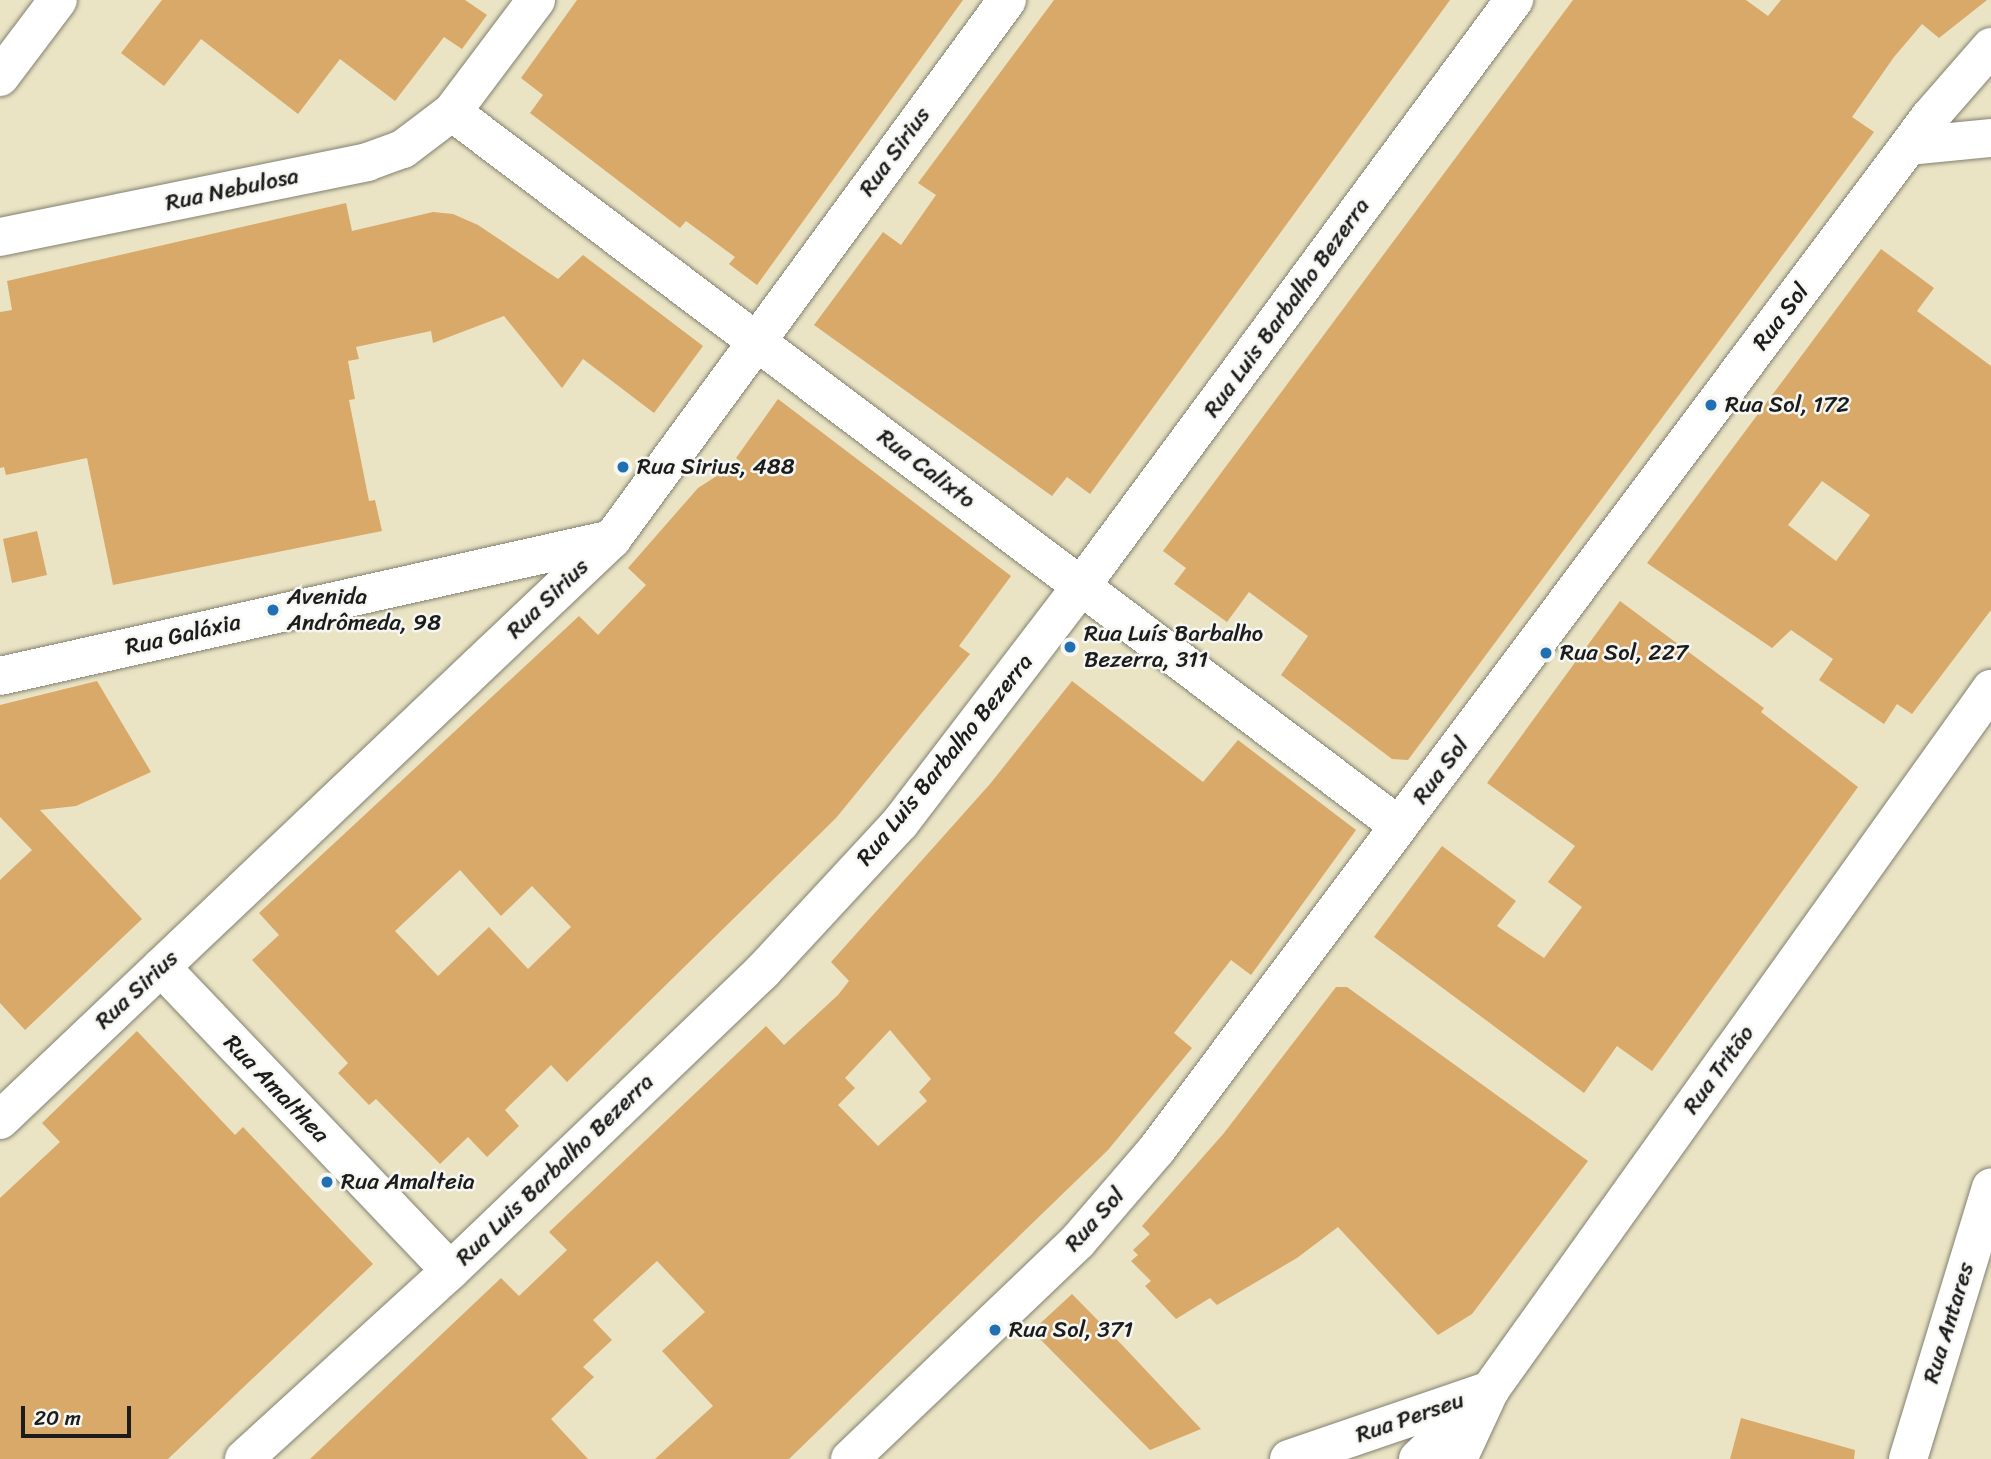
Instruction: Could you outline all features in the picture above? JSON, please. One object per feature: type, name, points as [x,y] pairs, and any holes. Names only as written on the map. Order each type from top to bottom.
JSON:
[{"type":"street","points":[[0,77],[58,0]]},
{"type":"street","name":"Rua Nebulosa","points":[[0,237],[367,162],[403,149],[452,112],[536,0]]},
{"type":"street","name":"Rua Sirius","points":[[0,1120],[612,539],[1007,0]]},
{"type":"street","name":"Rua Luis Barbalho Bezerra","points":[[244,1459],[450,1271],[762,972],[900,823],[1081,586],[1514,0]]},
{"type":"street","name":"Rua Sol","points":[[850,1459],[1078,1241],[1157,1149],[1909,146],[1991,47]]},
{"type":"street","name":"Rua Calixto","points":[[452,112],[1399,826]]},
{"type":"street","points":[[1909,146],[1991,138]]},
{"type":"street","name":"Rua Galáxia","points":[[0,676],[612,539]]},
{"type":"street","name":"Rua Tritão","points":[[1458,1459],[1490,1390],[1991,689]]},
{"type":"street","name":"Rua Amalthea","points":[[161,967],[450,1271]]},
{"type":"street","name":"Rua Antares","points":[[1908,1459],[1991,1187]]},
{"type":"street","points":[[1418,1459],[1490,1390]]},
{"type":"street","name":"Rua Perseu","points":[[1289,1459],[1490,1390]]},
{"type":"building","points":[[162,0],[465,0],[487,15],[462,49],[444,37],[395,101],[340,59],[298,114],[201,39],[164,86],[121,53]]},
{"type":"building","points":[[577,0],[963,0],[757,285],[729,264],[735,257],[686,221],[680,228],[530,113],[543,95],[521,78]]},
{"type":"building","points":[[1054,0],[1450,0],[1090,494],[1067,477],[1052,496],[814,325],[883,232],[901,245],[936,195],[918,183]]},
{"type":"building","points":[[1573,0],[1746,0],[1768,16],[1781,0],[1987,0],[1939,38],[1922,24],[1894,57],[1852,117],[1874,132],[1408,760],[1392,759],[1281,675],[1308,636],[1249,592],[1227,622],[1174,584],[1186,568],[1163,551]]},
{"type":"building","points":[[346,203],[352,231],[433,212],[453,214],[478,225],[558,279],[583,255],[703,346],[654,413],[583,359],[562,388],[504,316],[433,343],[431,331],[356,347],[359,359],[348,361],[355,399],[349,400],[369,501],[375,500],[382,531],[113,585],[87,458],[6,475],[4,467],[0,468],[0,312],[12,310],[7,281]]},
{"type":"building","points":[[1881,249],[1934,288],[1917,311],[1991,366],[1991,610],[1912,714],[1897,704],[1884,724],[1819,680],[1833,659],[1791,630],[1772,648],[1647,563]],"holes":[[[1822,481],[1870,515],[1836,561],[1788,525]]]},
{"type":"building","points":[[778,399],[1011,576],[959,646],[970,654],[836,818],[567,1082],[551,1065],[505,1110],[519,1126],[487,1157],[468,1137],[440,1164],[376,1099],[369,1105],[338,1073],[348,1063],[252,960],[279,935],[259,913],[579,616],[598,635],[646,585],[628,568],[698,488],[740,461],[736,458]],"holes":[[[460,870],[501,916],[532,886],[571,927],[528,969],[489,927],[438,976],[395,931]]]},
{"type":"building","points":[[37,531],[47,575],[12,583],[3,539]]},
{"type":"building","points":[[1620,601],[1764,708],[1761,712],[1858,787],[1652,1071],[1617,1046],[1584,1093],[1374,937],[1442,846],[1516,901],[1497,926],[1544,958],[1582,907],[1548,882],[1575,846],[1487,783]]},
{"type":"building","points":[[97,681],[151,772],[76,806],[40,810],[142,919],[25,1030],[0,1003],[0,880],[32,850],[0,817],[0,705]]},
{"type":"building","points":[[1072,681],[1203,782],[1238,740],[1356,830],[1251,975],[1231,960],[1174,1033],[1192,1048],[1108,1150],[789,1459],[655,1459],[713,1406],[662,1351],[705,1312],[657,1261],[593,1320],[612,1340],[583,1367],[594,1377],[551,1419],[588,1459],[310,1459],[501,1278],[519,1296],[567,1250],[549,1232],[766,1026],[784,1045],[838,995],[849,981],[831,962],[990,784]],"holes":[[[890,1030],[931,1079],[919,1092],[927,1101],[878,1146],[838,1105],[855,1088],[845,1078]]]},
{"type":"building","points":[[1336,987],[1347,987],[1588,1161],[1472,1314],[1438,1335],[1338,1227],[1297,1258],[1217,1305],[1210,1298],[1176,1319],[1145,1286],[1151,1281],[1131,1261],[1138,1255],[1133,1250],[1150,1234],[1142,1226],[1224,1133]]},
{"type":"building","points":[[137,1031],[235,1135],[243,1127],[373,1264],[168,1459],[0,1459],[0,1198],[60,1142],[42,1123]]},
{"type":"building","points":[[1072,1294],[1201,1429],[1150,1450],[1032,1331]]},
{"type":"building","points":[[1741,1418],[1855,1450],[1854,1459],[1730,1459]]},
{"type":"place","name":"Rua Sol, 172","points":[[1711,405]]},
{"type":"place","name":"Rua Sirius, 488","points":[[623,467]]},
{"type":"place","name":"Avenida Andrômeda, 98","points":[[273,610]]},
{"type":"place","name":"Rua Luís Barbalho Bezerra, 311","points":[[1070,647]]},
{"type":"place","name":"Rua Sol, 227","points":[[1546,653]]},
{"type":"place","name":"Rua Amalteia","points":[[327,1182]]},
{"type":"place","name":"Rua Sol, 371","points":[[995,1330]]}]
